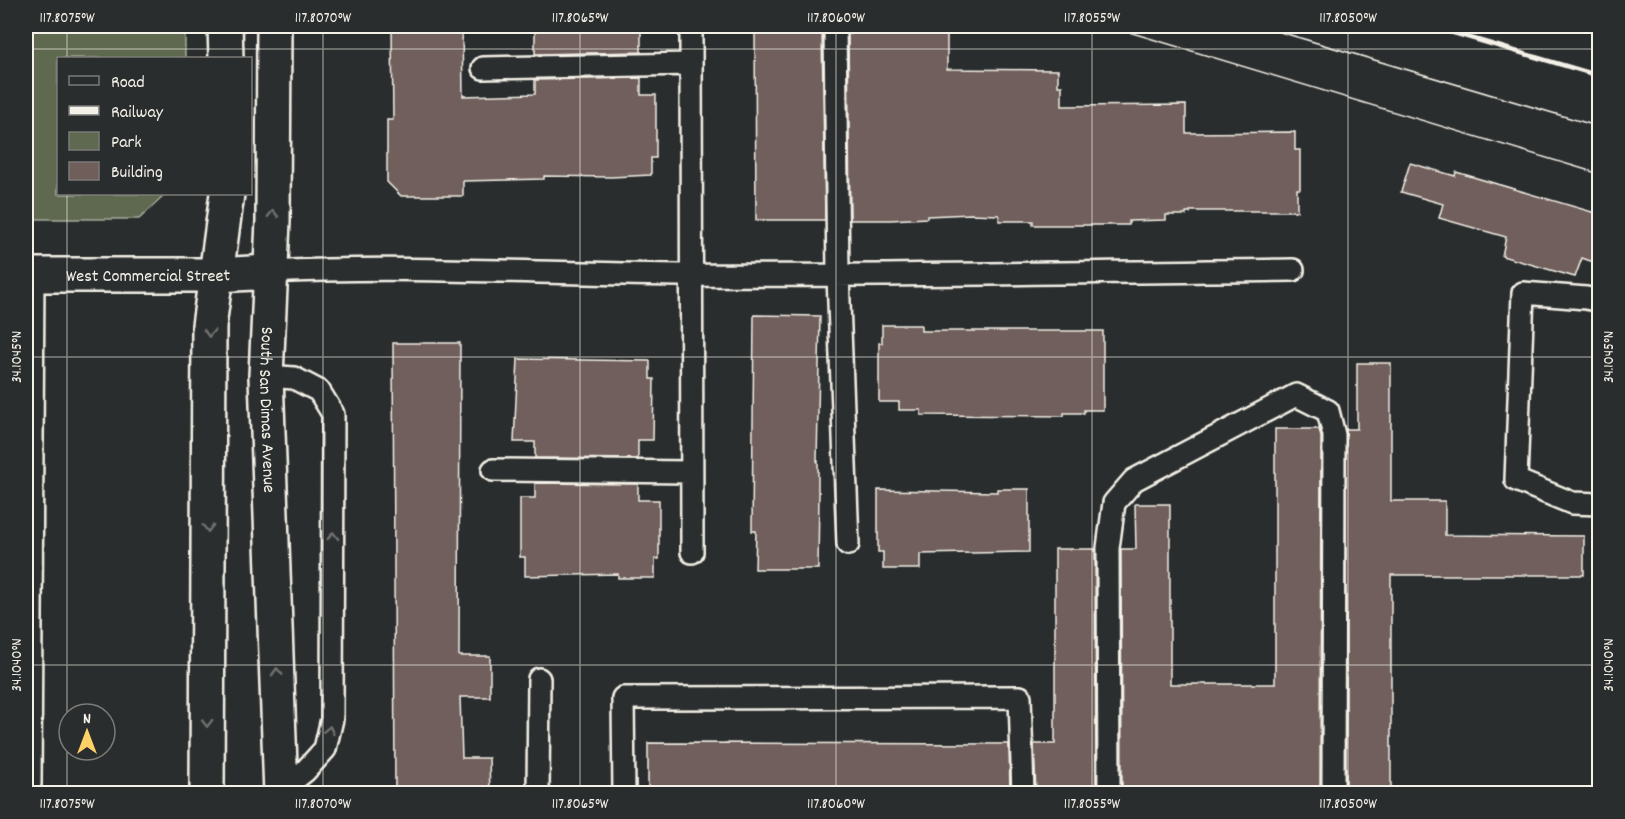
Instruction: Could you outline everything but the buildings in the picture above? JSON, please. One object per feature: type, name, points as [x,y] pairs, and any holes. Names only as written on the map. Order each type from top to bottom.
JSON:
[{"type":"street","points":[[225,26],[226,57]]},
{"type":"street","name":"South San Dimas Avenue","points":[[274,26],[273,221],[266,376],[281,792]]},
{"type":"street","points":[[207,794],[209,326],[227,195]]},
{"type":"street","name":"West Commercial Street","points":[[29,275],[217,275],[270,272]]},
{"type":"lane","points":[[692,26],[690,275],[692,552]]},
{"type":"lane","points":[[835,27],[838,275],[848,544]]},
{"type":"lane","points":[[483,68],[691,64]]},
{"type":"lane","points":[[270,272],[331,268],[690,275],[838,275],[1293,270]]},
{"type":"lane","points":[[29,275],[30,784]]},
{"type":"lane","points":[[1599,301],[1586,297],[1523,293],[1516,480],[1572,503],[1599,504]]},
{"type":"lane","points":[[266,376],[294,378],[319,391],[333,414],[332,719],[326,749],[281,792]]},
{"type":"lane","points":[[1109,794],[1108,548],[1114,503],[1134,480],[1296,395],[1328,411],[1334,435],[1333,794]]},
{"type":"lane","points":[[494,470],[691,472]]},
{"type":"lane","points":[[537,794],[538,679]]},
{"type":"lane","points":[[624,794],[623,698],[1020,697],[1023,794]]},
{"type":"green space","points":[[26,26],[185,26],[185,57],[57,57],[57,195],[165,195],[139,219],[26,219]]},
{"type":"tram line","points":[[1109,26],[1600,174]]},
{"type":"tram line","points":[[1260,26],[1600,127]]},
{"type":"railway","points":[[1430,26],[1600,76]]}]
